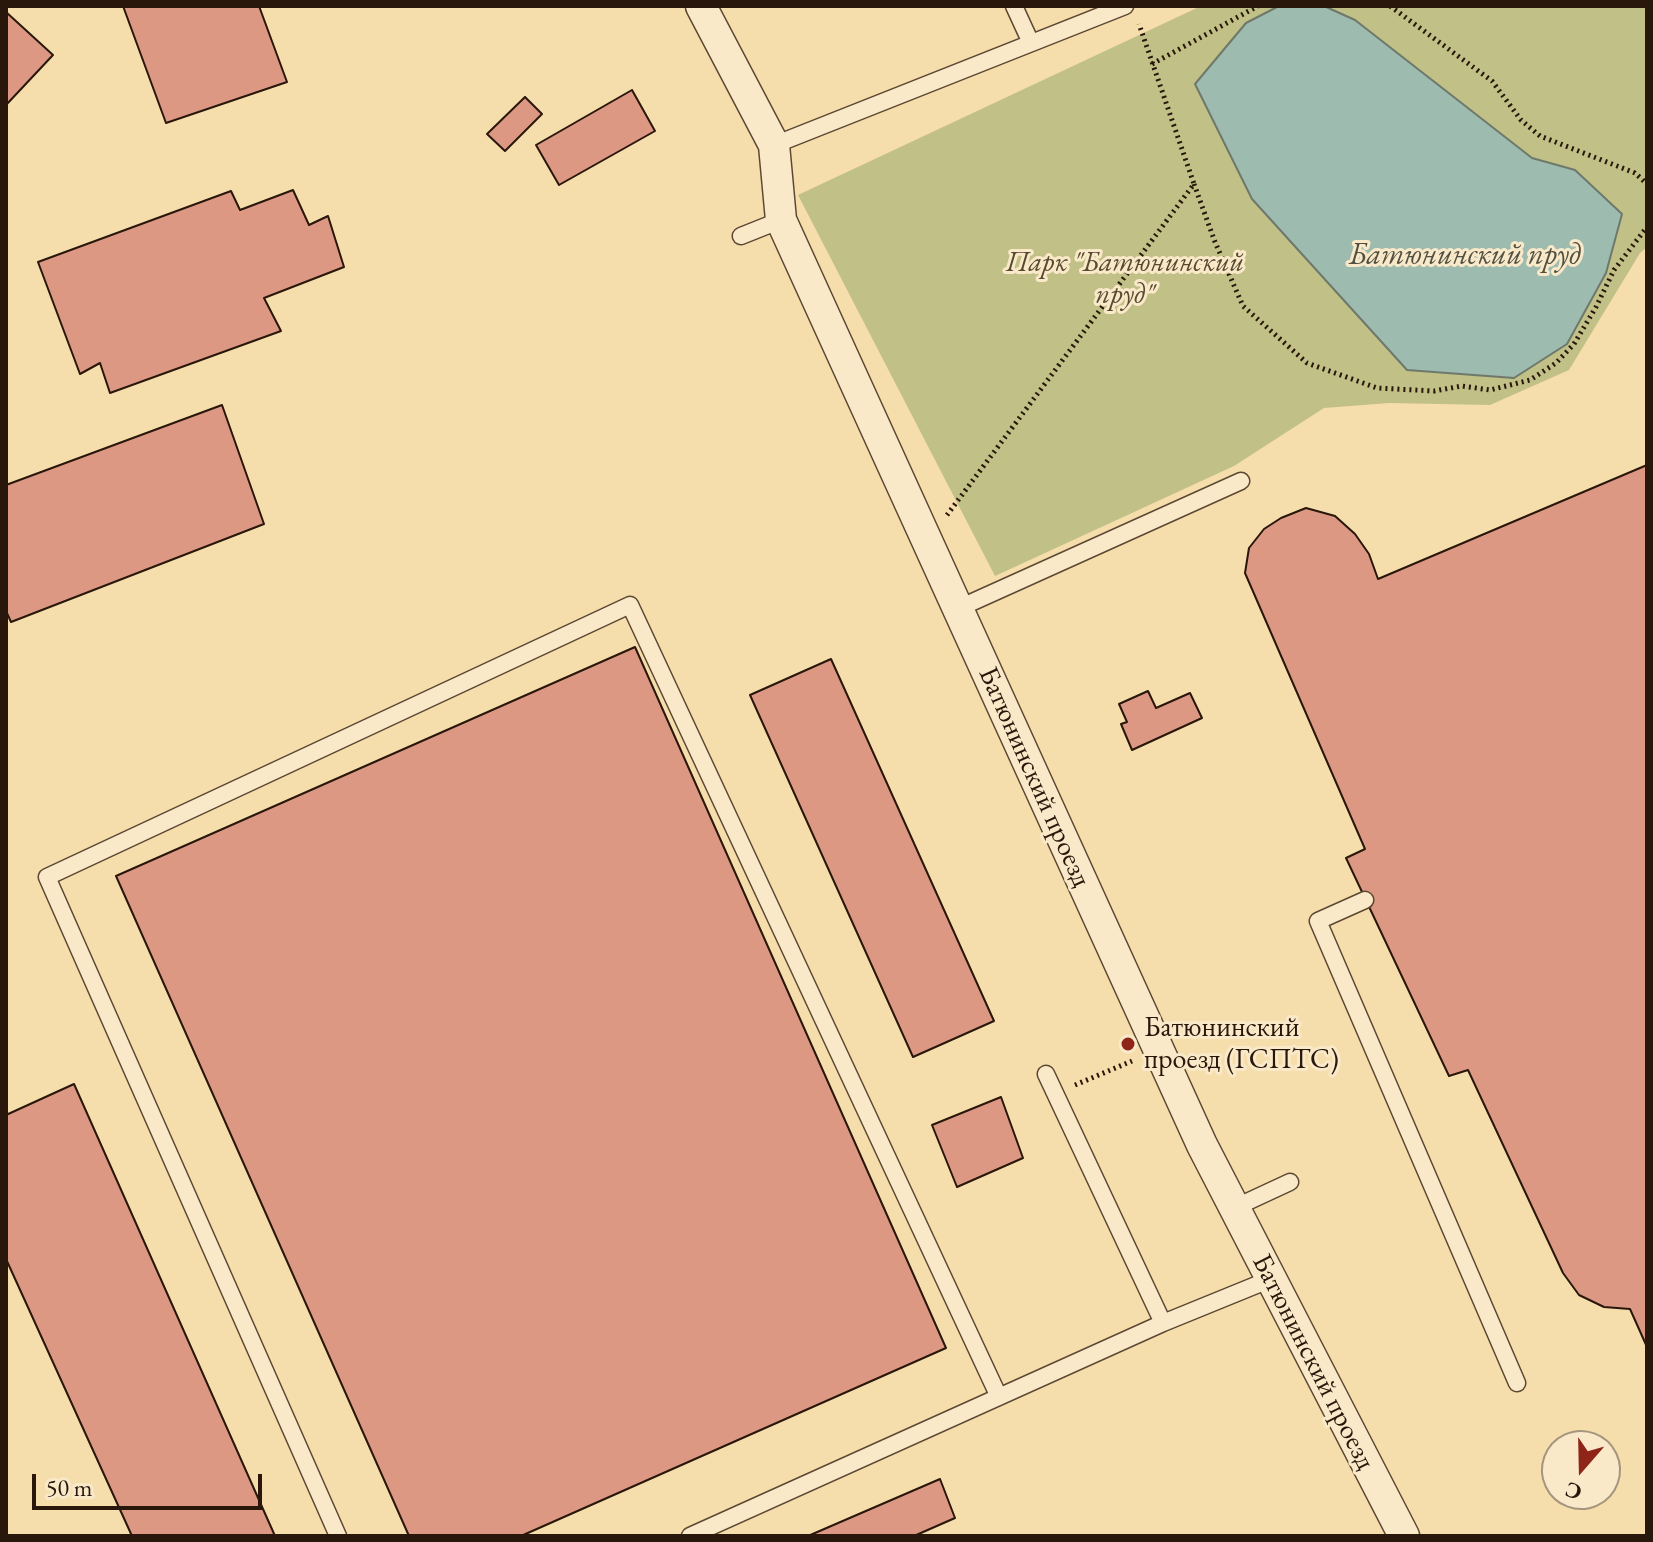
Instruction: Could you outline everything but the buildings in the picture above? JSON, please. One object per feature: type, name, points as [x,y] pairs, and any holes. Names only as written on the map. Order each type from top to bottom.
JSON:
[{"type":"street","name":"Батюнинский проезд","points":[[701,6],[774,145],[781,220],[1158,1049],[1234,1208],[1404,1536]]},
{"type":"lane","points":[[1014,6],[1031,43]]},
{"type":"lane","points":[[774,145],[1125,6]]},
{"type":"lane","points":[[741,236],[781,220]]},
{"type":"lane","points":[[957,609],[1241,481]]},
{"type":"lane","points":[[338,1536],[47,877],[630,605],[999,1397]]},
{"type":"lane","points":[[1365,900],[1318,921],[1517,1383]]},
{"type":"lane","points":[[1046,1074],[1163,1323]]},
{"type":"lane","points":[[1234,1208],[1290,1182]]},
{"type":"lane","points":[[690,1536],[1163,1323],[1271,1279]]},
{"type":"path","points":[[1152,64],[1258,6]]},
{"type":"path","points":[[1390,6],[1492,81],[1521,120],[1540,136],[1635,173],[1647,184]]},
{"type":"path","points":[[1137,21],[1215,242],[1243,306],[1307,363],[1377,388],[1434,391],[1462,386],[1490,390],[1530,380],[1556,363],[1574,344],[1614,270],[1647,227]]},
{"type":"path","points":[[944,519],[1194,184]]},
{"type":"path","points":[[1055,1094],[1158,1049]]},
{"type":"green space","name":"Парк \"Батюнинский пруд\"","points":[[1201,6],[1647,6],[1647,247],[1640,253],[1569,370],[1490,405],[1389,403],[1324,408],[1234,466],[995,576],[798,195]]},
{"type":"water","name":"Батюнинский пруд","points":[[1279,6],[1324,6],[1355,20],[1532,158],[1575,170],[1622,214],[1606,273],[1567,344],[1514,378],[1407,370],[1252,199],[1195,84],[1246,23]]},
{"type":"place","name":"Батюнинский проезд (ГСПТС)","points":[[1128,1044]]}]
